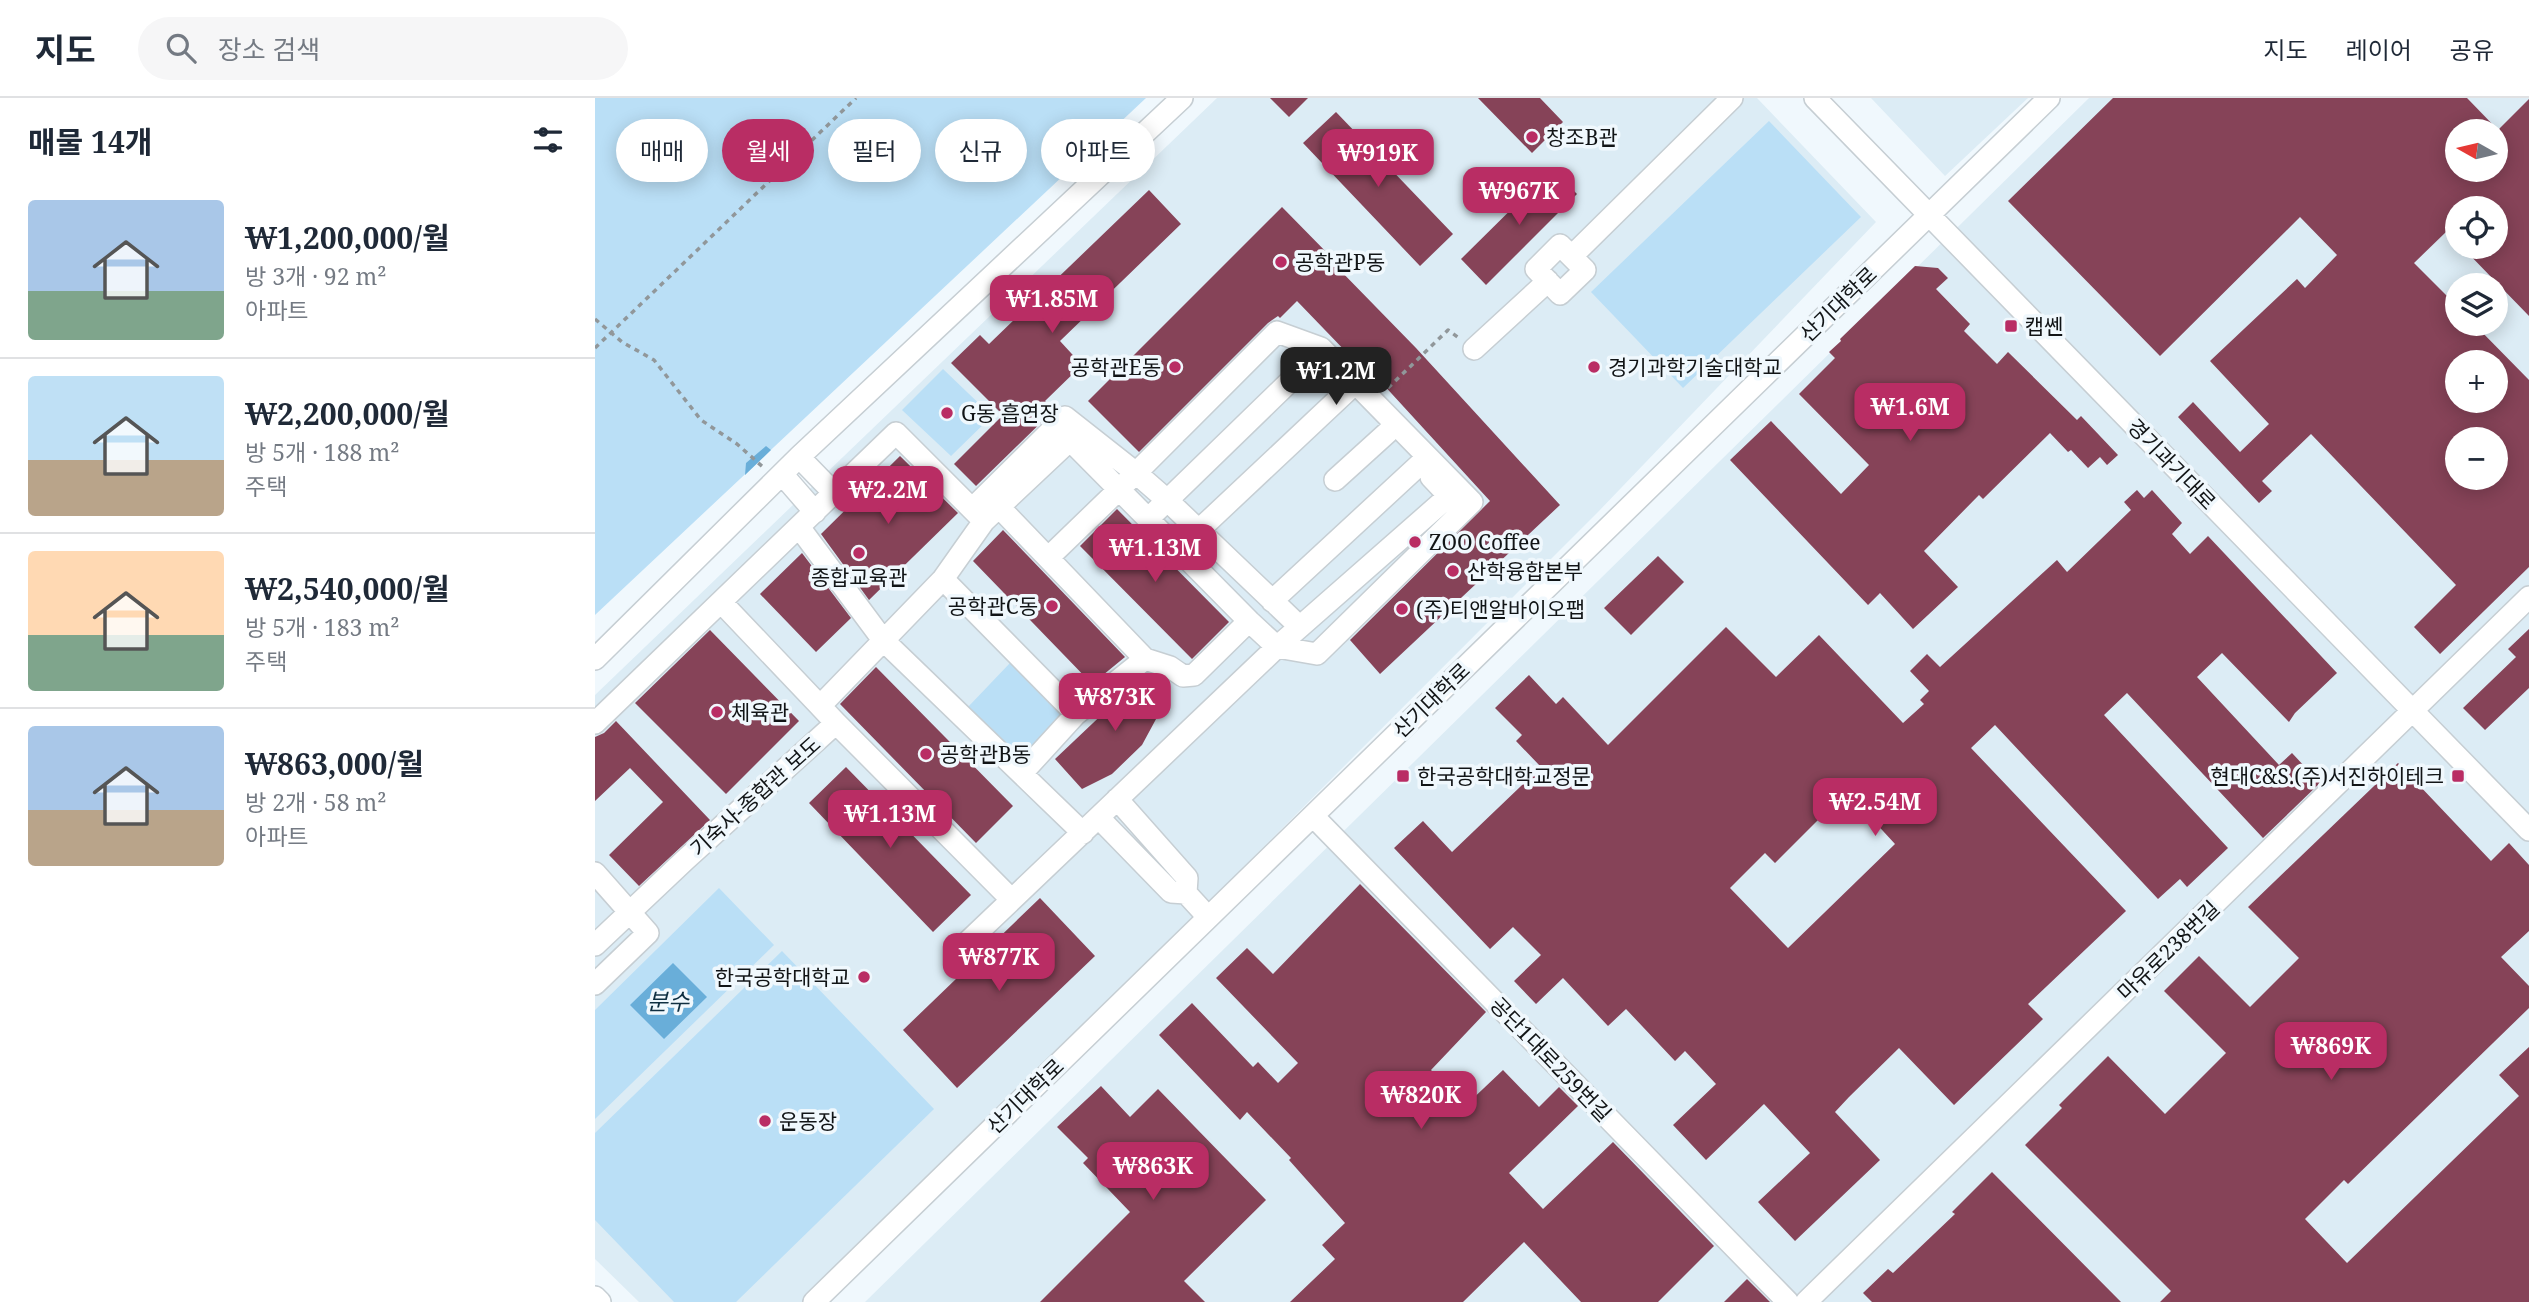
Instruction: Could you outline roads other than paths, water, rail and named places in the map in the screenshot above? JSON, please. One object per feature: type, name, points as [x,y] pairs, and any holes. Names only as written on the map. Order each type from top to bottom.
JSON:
[{"type":"street","points":[[595,659],[772,471],[799,457],[1182,98]]},
{"type":"street","points":[[1473,349],[1548,281],[1536,269],[1560,245],[1572,256],[1732,98]]},
{"type":"street","name":"경기과기대로","points":[[1815,98],[2529,830]]},
{"type":"street","name":"산기대학로","points":[[814,1302],[2049,98]]},
{"type":"street","points":[[986,513],[1070,440],[1118,489],[1249,621],[1277,647],[1317,654],[1472,502],[1321,348],[1277,332],[1136,473],[1118,489],[1048,558]]},
{"type":"street","points":[[956,953],[1277,647],[1449,496],[1316,356],[1148,519]]},
{"type":"street","points":[[1199,530],[1348,390]]},
{"type":"street","points":[[986,513],[1065,417],[1167,500],[1300,627]]},
{"type":"street","points":[[1335,480],[1388,432]]},
{"type":"street","points":[[595,723],[896,433],[986,513],[1048,558],[1145,659],[1170,667],[1183,676],[1194,675],[1249,621]]},
{"type":"street","points":[[799,457],[834,493]]},
{"type":"street","points":[[1272,601],[1419,465]]},
{"type":"street","points":[[772,471],[815,512]]},
{"type":"street","name":"기숙사-종합관 보도","points":[[595,945],[837,723],[820,706],[943,579],[986,513]]},
{"type":"street","points":[[799,527],[883,640],[1023,772],[1171,892],[1186,893],[1208,917]]},
{"type":"street","points":[[943,579],[1076,714]]},
{"type":"street","name":"마유로238번길","points":[[1806,1302],[2529,597]]},
{"type":"street","points":[[721,602],[820,706]]},
{"type":"street","points":[[1023,772],[1076,714],[1145,659]]},
{"type":"street","points":[[837,723],[1011,899]]},
{"type":"street","points":[[1117,799],[1188,878],[1186,893]]},
{"type":"street","name":"공단1대로259번길","points":[[1313,816],[1788,1302]]},
{"type":"street","points":[[595,873],[648,933],[595,984]]},
{"type":"street","points":[[595,1297],[600,1302]]},
{"type":"water","points":[[766,446],[771,450],[745,475],[746,463]]},
{"type":"water","name":"분수","points":[[673,963],[707,997],[664,1039],[630,1005]]},
{"type":"place","name":"창조B관","points":[[1532,137]]},
{"type":"place","name":"공학관P동","points":[[1281,262]]},
{"type":"place","name":"캡쎈","points":[[2011,326]]},
{"type":"place","name":"공학관E동","points":[[1175,367]]},
{"type":"place","name":"경기과학기술대학교","points":[[1594,367]]},
{"type":"place","name":"G동 흡연장","points":[[947,413]]},
{"type":"place","name":"ZOO Coffee","points":[[1415,542]]},
{"type":"place","name":"종합교육관","points":[[859,553]]},
{"type":"place","name":"산학융합본부","points":[[1453,571]]},
{"type":"place","name":"공학관C동","points":[[1052,606]]},
{"type":"place","name":"(주)티앤알바이오팹","points":[[1402,609]]},
{"type":"place","name":"체육관","points":[[717,712]]},
{"type":"place","name":"공학관B동","points":[[926,754]]},
{"type":"place","name":"한국공학대학교정문","points":[[1403,776]]},
{"type":"place","name":"현대C&S.(주)서진하이테크","points":[[2458,776]]},
{"type":"place","name":"한국공학대학교","points":[[864,977]]},
{"type":"place","name":"운동장","points":[[765,1121]]}]
